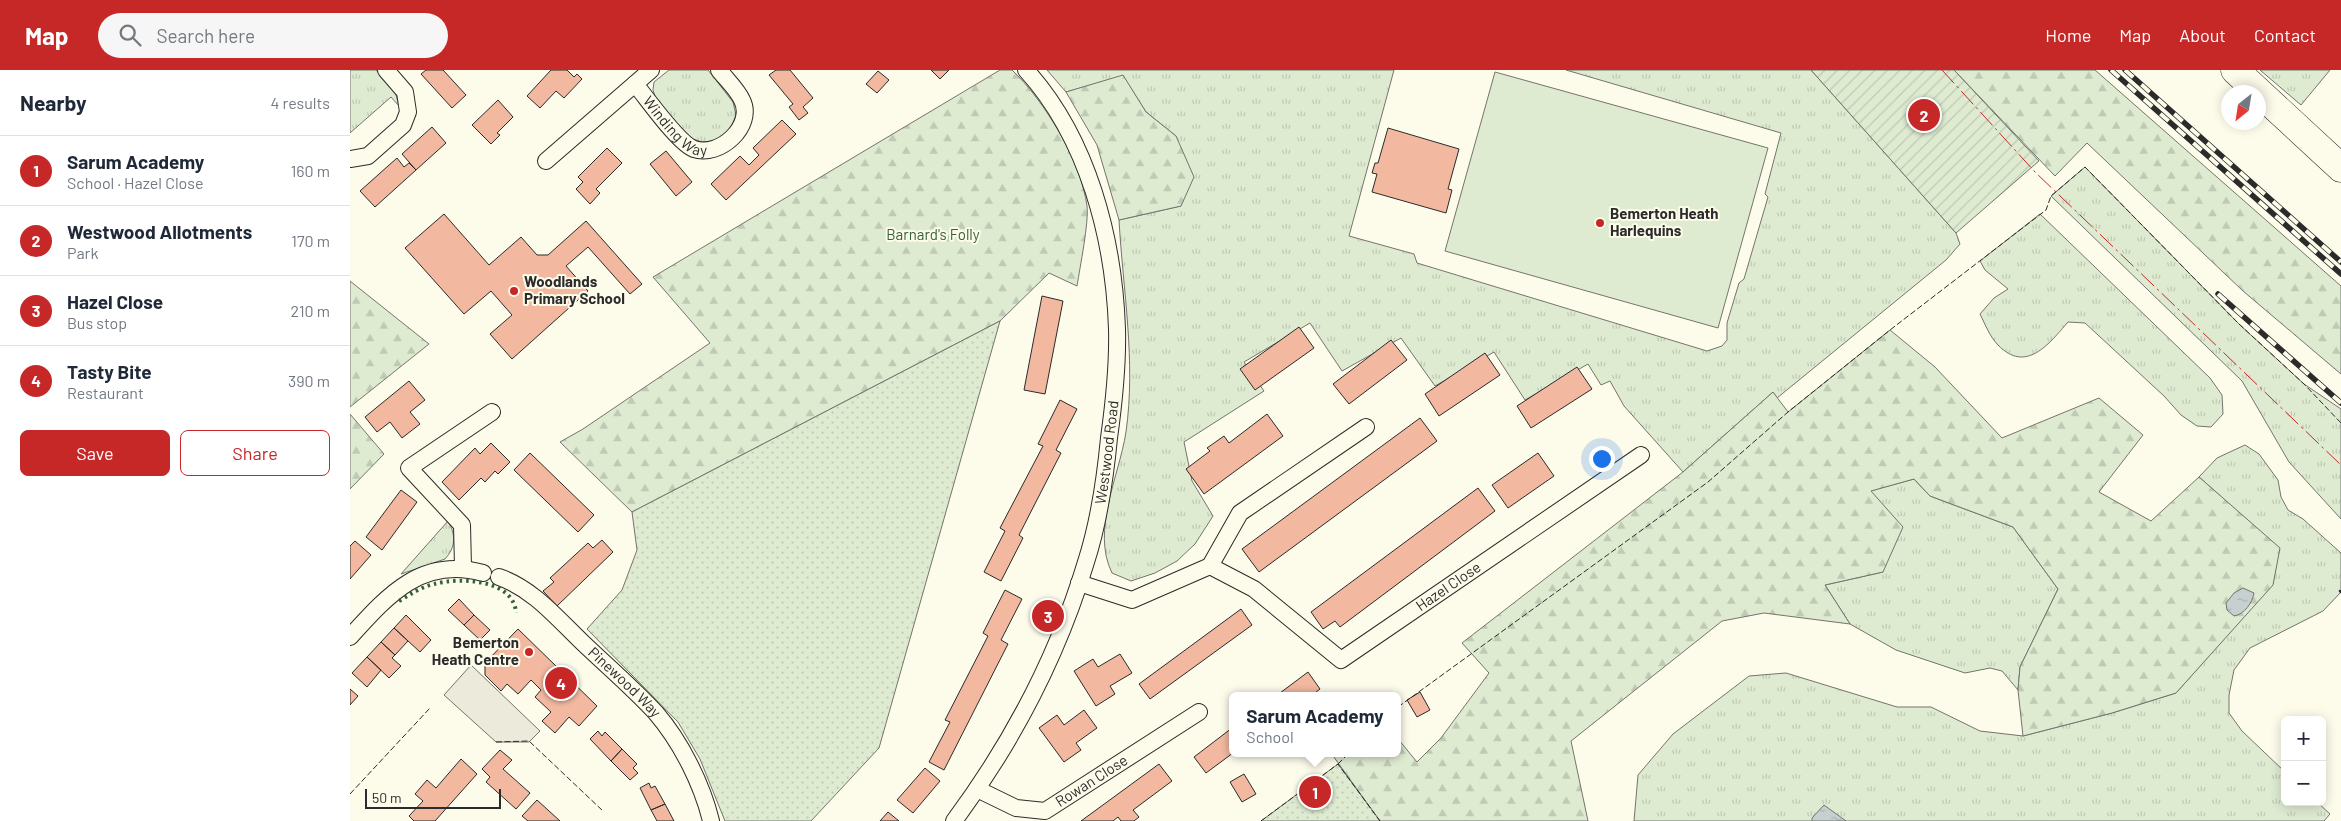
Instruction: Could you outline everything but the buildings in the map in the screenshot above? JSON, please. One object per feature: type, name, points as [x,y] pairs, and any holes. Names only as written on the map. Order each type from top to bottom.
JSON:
[{"type":"highway","points":[[2235,70],[2341,168]]},
{"type":"street","points":[[350,159],[368,156],[403,125],[408,112],[405,92],[386,70]]},
{"type":"street","name":"Winding Way","points":[[546,161],[651,70]]},
{"type":"street","name":"Winding Way","points":[[635,84],[683,141],[694,149],[707,150],[721,147],[733,138],[741,126],[745,113],[742,100],[718,70]]},
{"type":"street","name":"Westwood Road","points":[[954,821],[977,789],[1028,704],[1052,653],[1079,584],[1097,522],[1107,456],[1116,367],[1117,329],[1104,230],[1085,171],[1053,105],[1026,70]]},
{"type":"street","points":[[463,567],[462,525],[409,468],[492,412]]},
{"type":"street","points":[[1079,584],[1132,600],[1210,566],[1240,513],[1366,428]]},
{"type":"street","name":"Hazel Close","points":[[1210,566],[1254,589],[1341,660],[1641,455]]},
{"type":"street","name":"Pinewood Way","points":[[350,637],[394,591],[412,579],[433,572],[463,567],[512,582],[539,600],[656,714],[675,740],[697,780],[711,821]]},
{"type":"street","name":"Rowan Close","points":[[977,789],[1016,808],[1045,811],[1199,712]]},
{"type":"green space","points":[[350,70],[376,70],[395,91],[399,106],[391,97],[350,133]]},
{"type":"green space","points":[[669,70],[708,70],[733,102],[736,115],[731,127],[724,136],[713,141],[702,142],[690,138],[656,99],[653,90],[654,82]]},
{"type":"green space","name":"Barnard's Folly","points":[[1000,70],[1012,70],[1036,98],[1059,132],[1077,170],[1083,188],[1087,213],[1086,233],[1077,286],[1049,273],[1000,321],[632,512],[560,442],[583,429],[710,343],[653,277]]},
{"type":"green space","points":[[1047,70],[1394,70],[1349,236],[1414,254],[1417,263],[1707,351],[1722,346],[1727,340],[1727,323],[1739,283],[1744,279],[1768,197],[1765,194],[1781,133],[1566,70],[1811,70],[1956,233],[1960,244],[1946,260],[1777,398],[1773,392],[1683,472],[1624,406],[1610,381],[1601,385],[1588,364],[1525,400],[1494,352],[1435,386],[1401,338],[1342,371],[1310,323],[1244,362],[1264,391],[1184,442],[1192,481],[1213,516],[1195,544],[1177,561],[1155,573],[1131,581],[1112,573],[1106,556],[1104,539],[1105,521],[1123,449],[1129,405],[1128,326],[1119,220],[1181,206],[1176,136],[1146,112],[1123,76],[1066,92]]},
{"type":"green space","points":[[1811,70],[1954,70],[2039,161],[1956,233]]},
{"type":"green space","points":[[1954,70],[2095,70],[2341,286],[2341,374],[2243,291],[2087,143],[2055,176]]},
{"type":"green space","points":[[2260,70],[2330,70],[2301,105]]},
{"type":"green space","name":"Bemerton Heath Harlequins","points":[[1495,72],[1768,148],[1718,328],[1445,251]]},
{"type":"green space","points":[[1123,75],[1146,112],[1176,136],[1194,177],[1181,206],[1119,220],[1097,145],[1066,92]]},
{"type":"green space","points":[[2085,167],[2239,324],[2304,384],[2341,409],[2341,519],[2289,462],[2242,381],[2051,196]]},
{"type":"green space","points":[[2040,214],[2210,378],[2222,395],[2223,414],[2211,427],[2197,426],[2181,415],[2164,396],[2085,323],[2068,322],[2045,347],[2027,356],[2018,357],[2008,353],[1995,342],[1980,314],[1994,298],[2008,289],[1985,270],[1980,261]]},
{"type":"green space","points":[[350,281],[429,344],[350,407]]},
{"type":"green space","points":[[1000,321],[879,748],[811,821],[725,821],[700,759],[678,722],[587,629],[622,590],[637,550],[632,512]]},
{"type":"green space","points":[[1890,330],[1935,367],[2002,438],[2099,398],[2143,435],[2099,492],[2151,521],[2199,477],[2280,548],[2273,585],[2176,693],[2112,713],[2023,736],[2018,690],[2020,667],[2058,589],[2013,527],[1930,496],[1914,479],[1871,491],[1903,527],[1883,572],[1825,585],[1850,624],[1764,613],[1722,621],[1571,741],[1588,821],[1380,821],[1334,757],[1401,757],[1401,743],[1417,762],[1441,738],[1489,673],[1462,643],[1683,472],[1773,392],[1788,412]]},
{"type":"green space","points":[[350,414],[384,454],[350,489]]},
{"type":"green space","points":[[2245,445],[2259,454],[2278,480],[2281,497],[2288,510],[2303,519],[2341,553],[2341,592],[2323,611],[2250,648],[2234,670],[2229,695],[2229,713],[2242,731],[2281,768],[2281,806],[2321,806],[2330,814],[2324,821],[1634,821],[1638,775],[1673,734],[1749,676],[1786,673],[1897,707],[1931,707],[1980,731],[2023,736],[2112,713],[2176,693],[2273,584],[2279,548],[2199,477],[2217,458]]},
{"type":"green space","points":[[1914,479],[1930,496],[2013,527],[2058,589],[2020,667],[2018,690],[2002,671],[1990,668],[1965,673],[1896,650],[1850,624],[1825,585],[1883,572],[1870,491]]},
{"type":"green space","points":[[448,521],[454,541],[445,559],[401,574]]},
{"type":"green space","points":[[1338,764],[1380,821],[1261,821]]},
{"type":"shaded area","points":[[471,665],[540,731],[529,742],[496,742],[444,695]]},
{"type":"water","points":[[2243,588],[2254,593],[2253,597],[2245,610],[2234,616],[2227,610],[2226,603],[2234,593]]},
{"type":"water","points":[[1824,805],[1846,821],[1812,821],[1812,818]]},
{"type":"railway","points":[[2111,70],[2341,274]]},
{"type":"railway","points":[[2125,70],[2341,262]]},
{"type":"railway","points":[[2218,294],[2341,403]]},
{"type":"hedge","points":[[399,601],[429,585],[471,581],[496,587],[506,593],[513,602],[516,613]]},
{"type":"fence","points":[[1401,705],[1708,482],[1788,412],[1890,330],[2046,210],[2051,196],[2085,167],[2239,324],[2304,384],[2341,423]]},
{"type":"fence","points":[[350,794],[430,708]]},
{"type":"fence","points":[[496,742],[529,741],[603,811]]},
{"type":"fence","points":[[1338,764],[1345,757]]},
{"type":"fence","points":[[1261,821],[1338,764],[1380,821]]},
{"type":"power","points":[[1942,70],[2035,172],[2341,465]]},
{"type":"place","name":"Westwood Allotments","points":[[1924,115]]},
{"type":"place","name":"Bemerton Heath Harlequins","points":[[1600,223]]},
{"type":"place","name":"Woodlands Primary School","points":[[514,291]]},
{"type":"place","name":"Hazel Close","points":[[1048,616]]},
{"type":"place","name":"Bemerton Heath Centre","points":[[529,652]]},
{"type":"place","name":"Tasty Bite","points":[[561,683]]},
{"type":"place","name":"Sarum Academy","points":[[1315,792]]}]
